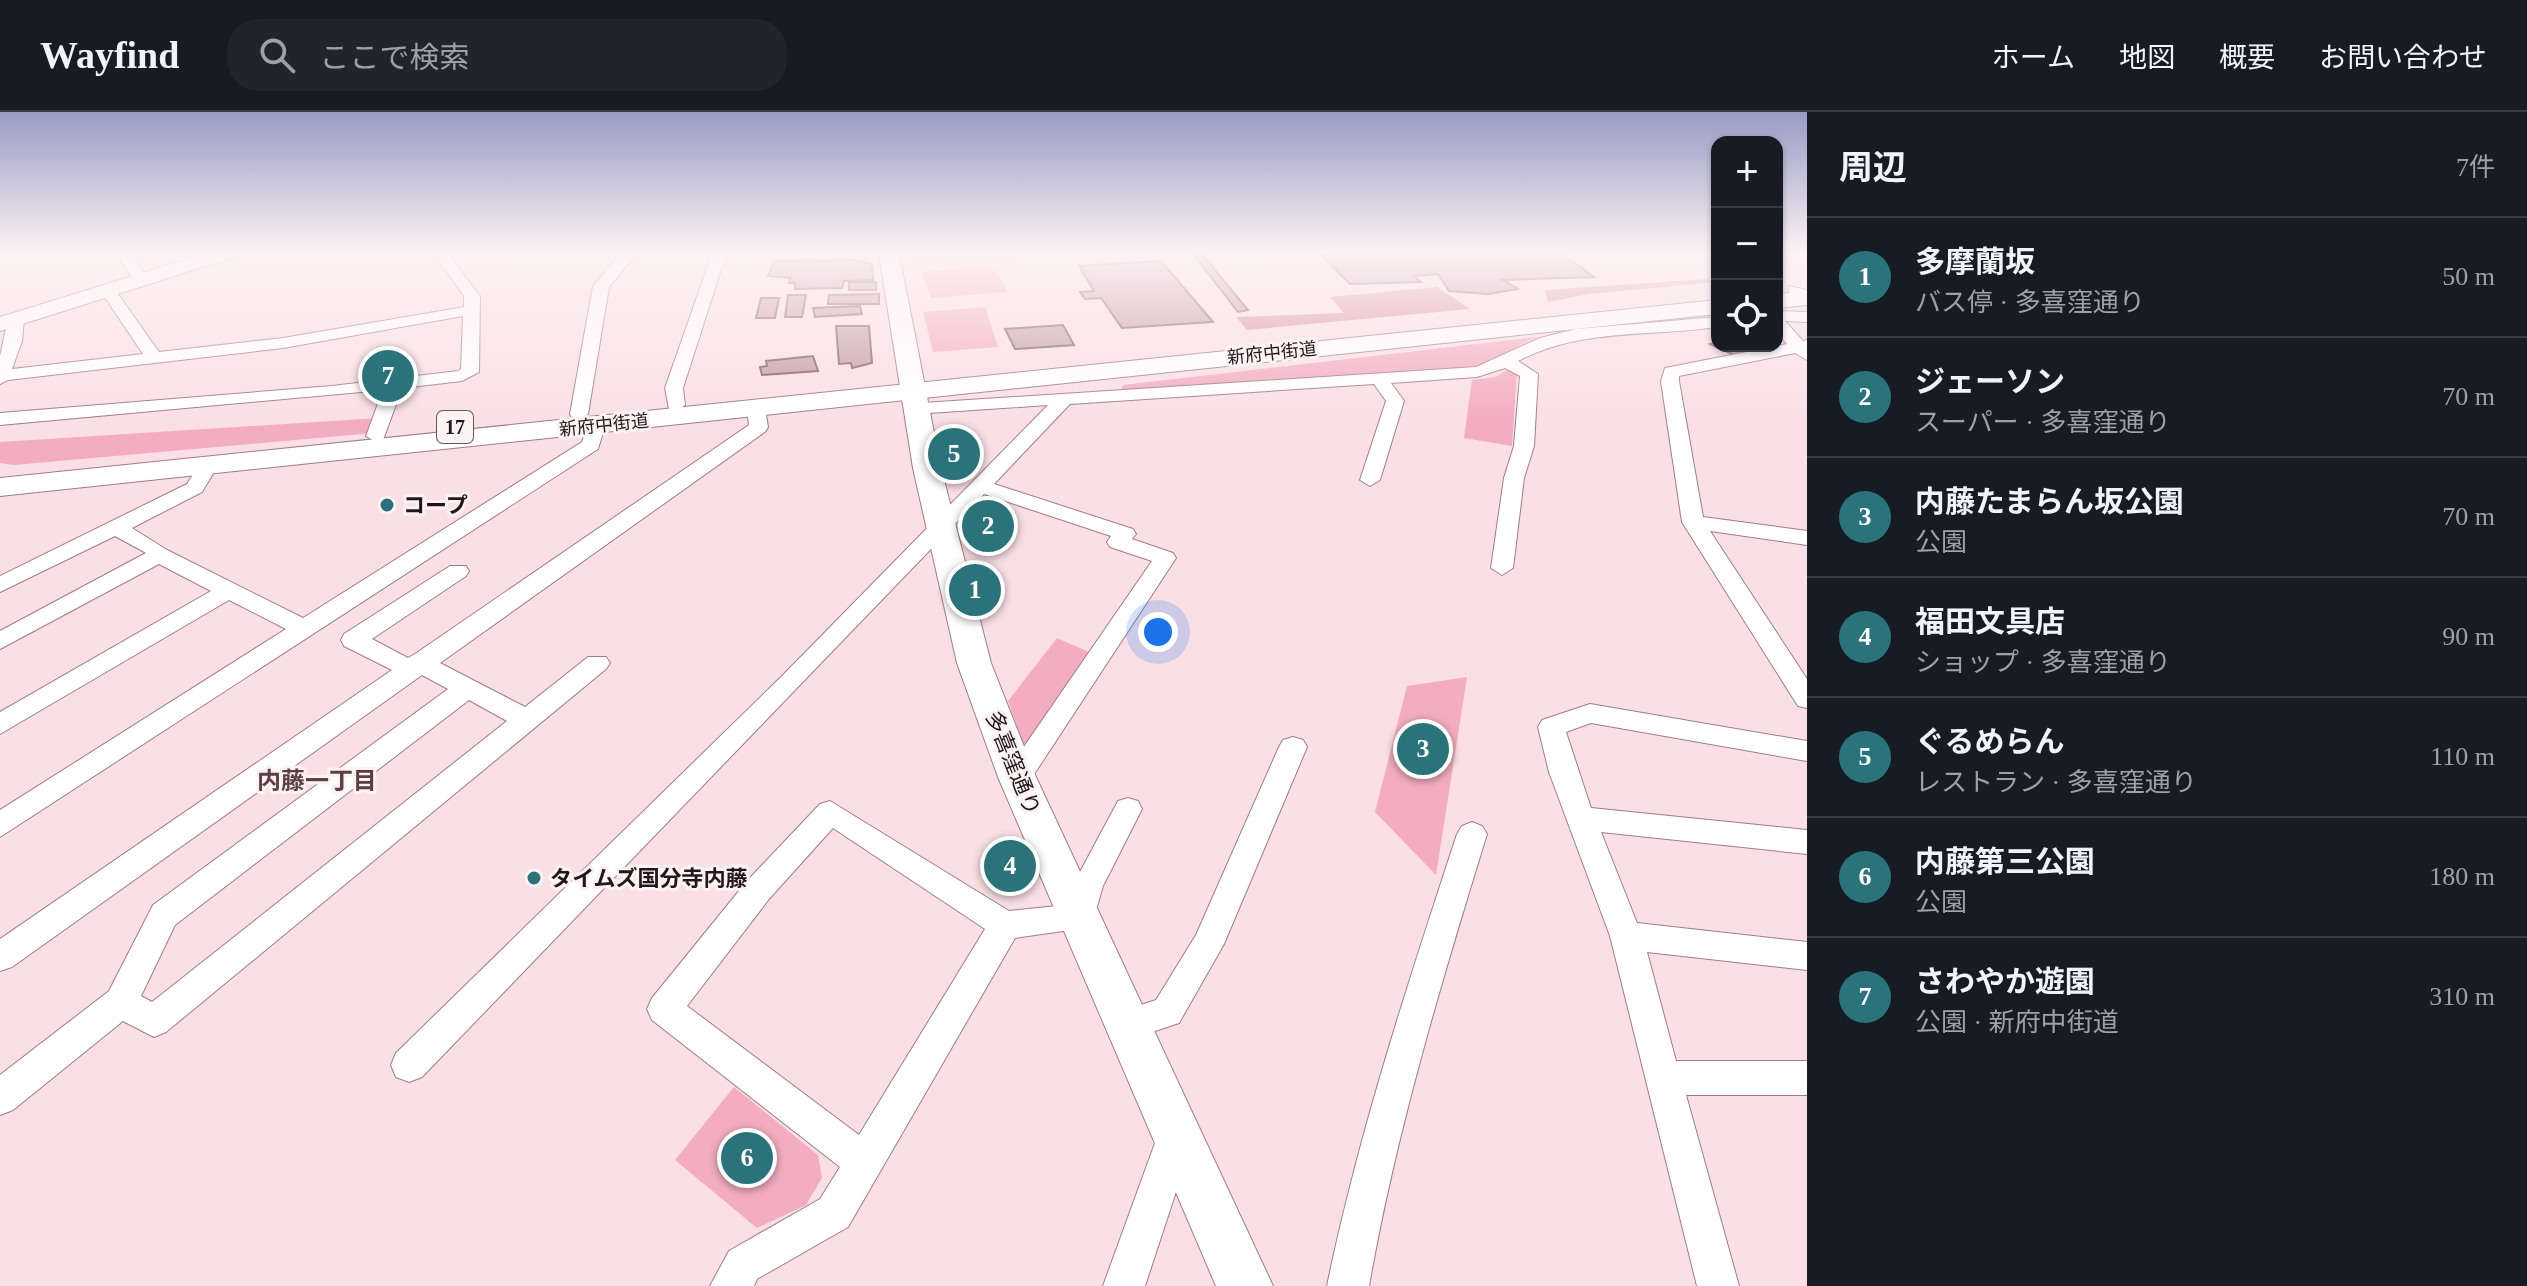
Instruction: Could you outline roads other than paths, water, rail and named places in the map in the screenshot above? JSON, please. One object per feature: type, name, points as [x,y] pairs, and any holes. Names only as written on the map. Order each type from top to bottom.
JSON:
[{"type":"main road","points":[[8,322],[49,309]]},
{"type":"main road","name":"多喜窪通り","points":[[898,309],[912,393],[974,663],[1017,777],[1245,1286]]},
{"type":"main road","name":"新府中街道","points":[[0,487],[207,467],[588,420],[676,405],[912,393],[1618,309]]},
{"type":"main road","name":"新府中街道","points":[[0,473],[376,436],[756,409],[1700,309]]},
{"type":"main road","name":"17","points":[[0,459],[27,457],[52,469]]},
{"type":"main road","name":"17","points":[[0,501],[139,482],[207,467]]},
{"type":"street","points":[[121,309],[154,358]]},
{"type":"street","points":[[0,825],[591,445],[588,420],[599,309]]},
{"type":"street","points":[[676,405],[674,388],[701,309]]},
{"type":"street","points":[[0,419],[394,385],[452,378],[470,372],[472,310],[283,343],[1,377],[8,322]]},
{"type":"street","points":[[1783,319],[1807,317]]},
{"type":"street","points":[[912,393],[1065,398],[1477,372],[1507,362],[1557,338],[1711,323]]},
{"type":"street","points":[[1783,325],[1804,348]]},
{"type":"street","points":[[1804,348],[1671,372],[1673,413],[1693,522],[1807,699]]},
{"type":"street","points":[[1502,568],[1514,478],[1525,437],[1529,374],[1507,362]]},
{"type":"street","points":[[1370,480],[1395,401],[1380,380]]},
{"type":"street","points":[[376,436],[394,385]]},
{"type":"street","points":[[409,1065],[790,683],[1065,398]]},
{"type":"street","points":[[0,957],[413,665],[759,427],[756,409]]},
{"type":"street","points":[[0,585],[195,488],[207,467]]},
{"type":"street","points":[[981,486],[1125,534],[1118,542],[1165,558],[1017,777]]},
{"type":"street","points":[[1693,522],[1807,538]]},
{"type":"street","points":[[116,528],[153,548],[159,555],[303,628]]},
{"type":"street","points":[[0,641],[159,555]]},
{"type":"street","points":[[458,571],[353,640],[467,688],[528,720]]},
{"type":"street","points":[[0,724],[229,590]]},
{"type":"street","points":[[121,1002],[154,1021],[597,663]]},
{"type":"street","points":[[0,1097],[121,1002],[164,915],[467,688]]},
{"type":"street","points":[[1718,1286],[1626,936],[1551,727],[1590,713],[1807,751]]},
{"type":"street","points":[[1128,1024],[1167,1012],[1208,944],[1293,747]]},
{"type":"street","points":[[862,1161],[664,1009],[758,890],[830,812],[1005,925],[1080,917],[1088,885],[1128,809]]},
{"type":"street","points":[[1582,819],[1807,842]]},
{"type":"street","points":[[1348,1286],[1363,1207],[1406,1040],[1472,834]]},
{"type":"street","points":[[731,1286],[743,1265],[834,1213],[862,1161],[1005,925]]},
{"type":"street","points":[[1626,936],[1807,956]]},
{"type":"street","points":[[1665,1078],[1807,1078]]},
{"type":"street","points":[[1124,1286],[1177,1132]]},
{"type":"place","name":"さわやか遊園","points":[[388,376]]},
{"type":"place","name":"ぐるめらん","points":[[954,454]]},
{"type":"place","name":"コープ","points":[[387,505]]},
{"type":"place","name":"ジェーソン","points":[[988,526]]},
{"type":"place","name":"多摩蘭坂","points":[[975,590]]},
{"type":"place","name":"内藤たまらん坂公園","points":[[1423,749]]},
{"type":"place","name":"福田文具店","points":[[1010,866]]},
{"type":"place","name":"タイムズ国分寺内藤","points":[[534,878]]},
{"type":"place","name":"内藤第三公園","points":[[747,1158]]},
{"type":"district","name":"内藤一丁目","points":[[317,781]]}]
